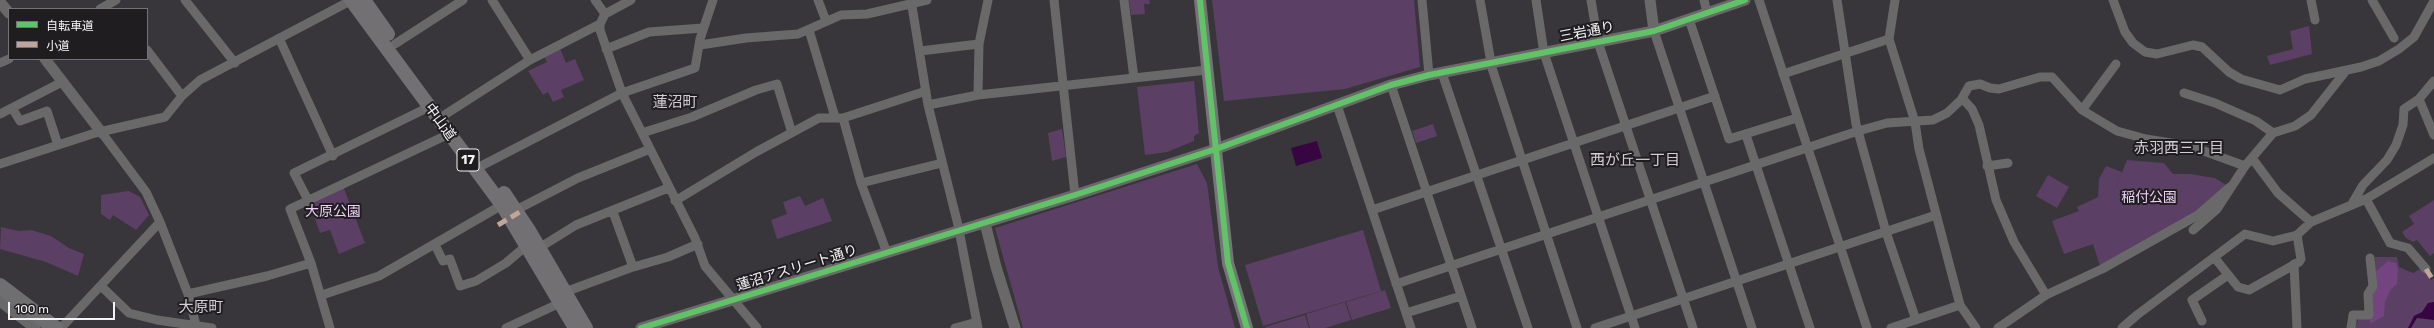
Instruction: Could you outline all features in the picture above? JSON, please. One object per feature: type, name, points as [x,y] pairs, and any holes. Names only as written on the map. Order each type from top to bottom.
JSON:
[{"type":"highway","name":"中山道","points":[[352,0],[532,247],[562,298],[575,328]]},
{"type":"highway","name":"中山道","points":[[364,0],[516,210],[532,247]]},
{"type":"highway","points":[[0,285],[55,328]]},
{"type":"highway","points":[[0,297],[41,328]]},
{"type":"highway","name":"中山道","points":[[562,298],[586,328]]},
{"type":"main road","points":[[1200,0],[1228,263],[1247,328]]},
{"type":"street","points":[[185,0],[235,63]]},
{"type":"street","points":[[0,164],[95,133],[102,133],[165,117],[182,96],[200,80],[235,63],[352,0]]},
{"type":"street","points":[[395,44],[463,0]]},
{"type":"street","points":[[492,0],[530,60]]},
{"type":"street","points":[[595,0],[605,14]]},
{"type":"street","points":[[446,114],[530,60],[600,24],[605,14],[630,0]]},
{"type":"street","points":[[483,165],[622,93],[695,68],[703,28],[712,0]]},
{"type":"street","points":[[818,0],[826,21]]},
{"type":"street","points":[[700,45],[746,38],[798,34],[841,15],[867,14],[911,2],[927,0]]},
{"type":"street","points":[[978,95],[979,44],[988,0]]},
{"type":"street","points":[[1054,0],[1062,86],[1075,195]]},
{"type":"street","points":[[1124,0],[1134,78]]},
{"type":"street","points":[[1422,0],[1429,75]]},
{"type":"street","points":[[1480,0],[1490,63],[1578,328]]},
{"type":"street","points":[[1536,0],[1544,53],[1635,328]]},
{"type":"street","points":[[1591,0],[1598,42],[1693,328]]},
{"type":"street","points":[[1650,0],[1654,31],[1752,328]]},
{"type":"street","points":[[1704,0],[1707,13]]},
{"type":"street","name":"三岩通り","points":[[1216,148],[1391,85],[1429,75],[1654,31],[1745,0]]},
{"type":"street","points":[[1759,0],[1867,328]]},
{"type":"street","points":[[1837,0],[1844,54],[1858,131],[1886,232],[1916,320]]},
{"type":"street","points":[[1895,0],[1889,39],[1915,122],[1919,148],[1960,305],[1976,328]]},
{"type":"street","points":[[2113,0],[2125,32],[2133,43],[2145,52],[2157,54],[2194,45],[2202,47],[2229,72],[2241,79],[2280,90],[2305,79],[2345,72],[2379,61],[2399,50],[2414,36],[2434,1]]},
{"type":"street","points":[[2311,0],[2315,20]]},
{"type":"street","points":[[2372,0],[2394,38]]},
{"type":"street","points":[[0,2],[8,12]]},
{"type":"street","points":[[911,2],[928,105],[959,231],[978,325],[955,328]]},
{"type":"street","points":[[102,8],[112,3]]},
{"type":"street","points":[[1689,19],[1730,139],[1797,118]]},
{"type":"street","points":[[600,24],[606,49],[622,93],[668,188],[698,244],[705,266],[757,328]]},
{"type":"street","points":[[606,49],[649,32],[703,28]]},
{"type":"street","points":[[808,30],[887,253]]},
{"type":"street","points":[[279,38],[333,156]]},
{"type":"street","points":[[1784,74],[1889,39]]},
{"type":"street","points":[[920,51],[979,44]]},
{"type":"street","points":[[148,51],[182,96]]},
{"type":"street","points":[[46,60],[136,178],[160,222],[188,294],[196,325]]},
{"type":"street","points":[[2082,110],[2116,64]]},
{"type":"street","points":[[928,105],[978,95],[1207,70]]},
{"type":"street","points":[[2193,230],[2217,209],[2245,166],[2273,133],[2295,126],[2311,115],[2345,72]]},
{"type":"street","points":[[1442,73],[1528,328]]},
{"type":"street","points":[[1396,284],[1858,131],[1887,123],[1934,120],[1947,113],[1962,98],[1969,86],[1980,84],[1999,89],[2040,77],[2052,77],[2082,110],[2117,131],[2146,139],[2190,146],[2245,166]]},
{"type":"street","points":[[2353,202],[2363,185],[2387,160],[2396,145],[2403,125],[2404,109],[2419,99],[2434,81]]},
{"type":"street","points":[[0,114],[62,82]]},
{"type":"street","points":[[642,133],[692,117],[756,90],[777,84],[792,133]]},
{"type":"street","points":[[1391,85],[1472,328]]},
{"type":"street","points":[[675,201],[819,118],[839,117],[926,91]]},
{"type":"street","points":[[2184,93],[2236,112],[2256,121],[2273,133]]},
{"type":"street","points":[[1372,210],[1715,96]]},
{"type":"street","points":[[1962,98],[1972,109],[1979,125],[1987,166],[1996,200],[2014,242],[2046,295]]},
{"type":"street","points":[[2419,99],[2434,135]]},
{"type":"street","points":[[1337,105],[1411,328]]},
{"type":"street","points":[[309,202],[294,173],[333,156],[429,107]]},
{"type":"street","points":[[12,108],[20,121],[47,111],[58,145]]},
{"type":"street","points":[[330,328],[312,263],[290,209],[309,202],[449,134]]},
{"type":"street","points":[[1746,135],[1810,328]]},
{"type":"street","name":"蓮沼アスリート通り","points":[[641,328],[1075,195],[1216,148]]},
{"type":"street","points":[[516,210],[578,178],[650,149]]},
{"type":"street","points":[[2252,158],[2278,193],[2311,222]]},
{"type":"street","points":[[2122,328],[2136,314],[2245,234],[2273,241],[2296,235],[2311,222],[2333,214],[2353,202],[2366,199],[2434,158]]},
{"type":"street","points":[[861,183],[942,163]]},
{"type":"street","points":[[1987,166],[2008,163]]},
{"type":"street","points":[[1998,328],[2046,295],[2102,269],[2198,215],[2230,187]]},
{"type":"street","points":[[435,245],[443,261],[450,259],[460,286],[476,281],[532,247],[576,226],[668,188]]},
{"type":"street","points":[[2366,199],[2390,243],[2408,248],[2426,268]]},
{"type":"street","points":[[322,295],[379,276],[502,205]]},
{"type":"street","points":[[613,212],[633,267]]},
{"type":"street","points":[[1595,328],[1936,215]]},
{"type":"street","points":[[0,285],[61,328],[102,287],[160,222]]},
{"type":"street","points":[[985,223],[996,267],[1015,328]]},
{"type":"street","points":[[2214,257],[2241,290],[2249,290],[2301,259],[2296,235]]},
{"type":"street","points":[[506,328],[562,298],[633,267],[668,257],[698,244]]},
{"type":"street","points":[[2351,328],[2353,316],[2369,315],[2368,294],[2373,286],[2370,258]]},
{"type":"street","points":[[188,294],[267,276],[312,263]]},
{"type":"street","points":[[2294,264],[2297,328]]},
{"type":"street","points":[[2202,321],[2192,300],[2228,275]]},
{"type":"street","points":[[102,287],[129,313],[158,320],[212,328]]},
{"type":"street","points":[[1406,313],[1461,296]]},
{"type":"street","points":[[0,301],[35,328]]},
{"type":"street","points":[[1891,328],[1906,326],[1916,320],[1960,305]]},
{"type":"green space","points":[[1129,0],[1149,0],[1150,4],[1144,4],[1145,14],[1131,15]]},
{"type":"green space","points":[[1212,0],[1414,0],[1420,67],[1345,89],[1224,101]]},
{"type":"green space","points":[[2309,26],[2312,54],[2270,65],[2267,56],[2293,49],[2290,31]]},
{"type":"green space","points":[[560,48],[566,63],[575,59],[584,80],[561,90],[564,97],[553,102],[548,92],[543,95],[528,71],[547,62],[544,56]]},
{"type":"green space","points":[[1194,81],[1199,133],[1194,136],[1194,141],[1167,152],[1145,155],[1137,87]]},
{"type":"green space","points":[[1433,124],[1437,136],[1416,143],[1412,131]]},
{"type":"green space","points":[[1062,129],[1066,157],[1052,161],[1048,133]]},
{"type":"green space","name":"稲付公園","points":[[2127,160],[2164,163],[2173,174],[2190,174],[2215,178],[2226,185],[2196,212],[2100,266],[2093,244],[2064,254],[2052,221],[2079,211],[2077,207],[2098,197],[2099,179],[2106,166],[2122,172],[2112,197]]},
{"type":"green space","points":[[1197,164],[1207,183],[1218,267],[1235,328],[1023,328],[995,228]]},
{"type":"green space","points":[[2048,175],[2069,187],[2057,208],[2036,196]]},
{"type":"green space","name":"大原公園","points":[[343,186],[365,243],[339,254],[330,230],[320,233],[309,202]]},
{"type":"green space","points":[[129,191],[140,197],[149,215],[136,230],[113,215],[110,220],[101,214],[101,195]]},
{"type":"green space","points":[[800,196],[805,206],[823,198],[832,221],[777,239],[771,220],[787,214],[783,202]]},
{"type":"green space","points":[[2434,200],[2434,253],[2430,256],[2417,240],[2413,242],[2406,238],[2402,232],[2414,224],[2409,216]]},
{"type":"green space","points":[[1,227],[19,231],[31,230],[51,236],[69,248],[84,254],[78,276],[46,262],[0,249]]},
{"type":"green space","points":[[1363,230],[1381,291],[1263,326],[1245,265]]},
{"type":"green space","points":[[2375,257],[2397,257],[2399,267],[2413,273],[2422,268],[2431,280],[2434,278],[2434,328],[2355,328],[2359,318],[2371,318],[2376,289]]},
{"type":"green space","points":[[1385,290],[1391,308],[1352,320],[1346,302]]},
{"type":"green space","points":[[1345,302],[1351,320],[1325,328],[1310,328],[1306,314]]},
{"type":"green space","points":[[1305,315],[1309,328],[1265,327]]},
{"type":"shaded area","points":[[1317,141],[1322,158],[1296,166],[1291,148]]},
{"type":"shaded area","points":[[2388,261],[2396,263],[2398,270],[2397,284],[2391,289],[2385,302],[2384,316],[2370,324],[2372,296],[2377,285],[2376,271]]},
{"type":"shaded area","points":[[2434,302],[2434,320],[2417,318],[2411,328],[2408,328],[2414,316],[2422,312],[2428,303]]},
{"type":"marked path","points":[[498,225],[523,210]]},
{"type":"marked path","points":[[2426,269],[2433,280]]},
{"type":"cycle path","points":[[1200,0],[1228,263],[1247,328]]},
{"type":"cycle path","points":[[641,328],[1075,195],[1216,149],[1391,85],[1429,75],[1654,31],[1745,0]]},
{"type":"district","name":"蓮沼町","points":[[675,103]]},
{"type":"district","name":"赤羽西三丁目","points":[[2179,149]]},
{"type":"district","name":"西が丘一丁目","points":[[1635,161]]},
{"type":"district","name":"大原町","points":[[201,308]]}]
